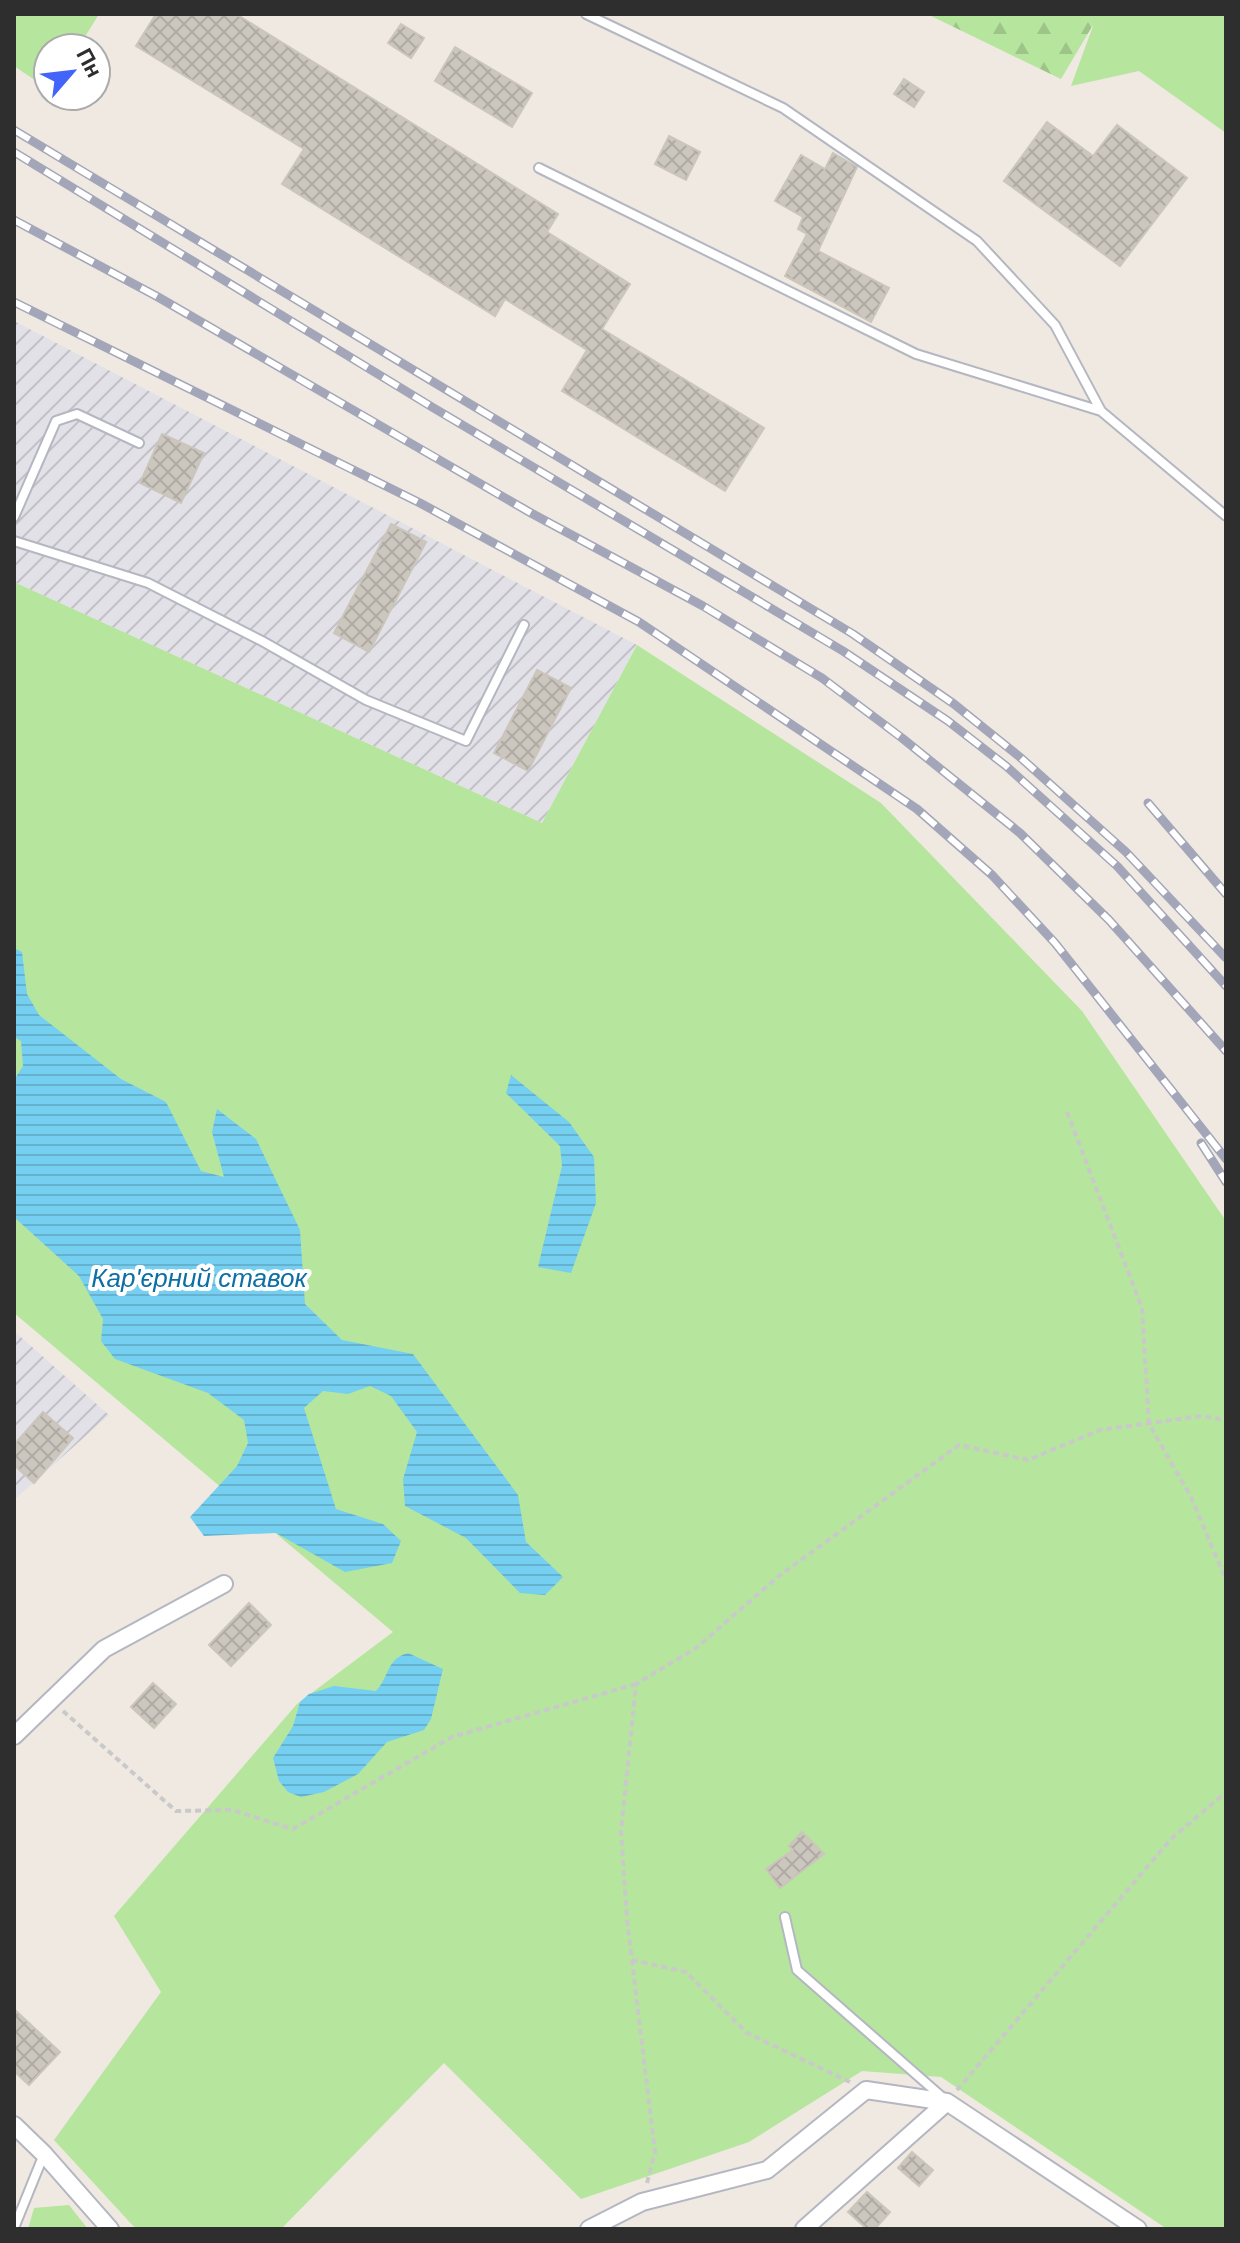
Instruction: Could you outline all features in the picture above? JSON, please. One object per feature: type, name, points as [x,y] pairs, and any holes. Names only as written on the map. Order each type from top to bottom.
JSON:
[{"type":"street","points":[[14,1736],[104,1649],[224,1584]]},
{"type":"street","points":[[589,2229],[642,2202],[767,2170],[866,2090],[947,2102],[1138,2229]]},
{"type":"street","points":[[804,2229],[947,2102]]},
{"type":"street","points":[[14,2125],[110,2229]]},
{"type":"lane","points":[[586,14],[783,108],[977,241],[1055,325],[1101,411],[1226,516]]},
{"type":"lane","points":[[539,168],[916,354],[1101,411]]},
{"type":"lane","points":[[14,517],[56,421],[77,414],[139,443]]},
{"type":"lane","points":[[14,541],[148,583],[262,641],[366,700],[466,741],[524,625]]},
{"type":"lane","points":[[785,1917],[797,1970],[947,2102]]},
{"type":"lane","points":[[14,2228],[44,2154]]},
{"type":"path","points":[[1067,1112],[1142,1308],[1149,1424],[1191,1497],[1226,1580]]},
{"type":"path","points":[[51,1700],[176,1811],[232,1810],[293,1829],[452,1737],[636,1684],[696,1648],[779,1576],[959,1445],[1028,1460],[1100,1430],[1201,1416],[1226,1420]]},
{"type":"path","points":[[636,1684],[621,1832],[632,1960],[655,2152],[642,2202]]},
{"type":"path","points":[[947,2102],[1171,1839],[1226,1792]]},
{"type":"path","points":[[632,1960],[686,1972],[747,2033],[866,2090]]},
{"type":"shaded area","points":[[14,321],[637,645],[542,823],[14,582]]},
{"type":"shaded area","points":[[14,1331],[109,1415],[14,1500]]},
{"type":"green space","points":[[14,14],[99,14],[88,32],[32,32],[32,78],[14,66]]},
{"type":"green space","points":[[927,14],[1071,14],[1093,25],[1061,79]]},
{"type":"green space","points":[[1071,14],[1226,14],[1226,133],[1139,71],[1071,86],[1093,26]]},
{"type":"green space","points":[[14,582],[542,823],[637,645],[881,803],[1082,1011],[1226,1221],[1226,2229],[1167,2229],[941,2077],[862,2071],[749,2142],[581,2199],[444,2063],[281,2229],[136,2229],[54,2140],[161,1992],[114,1916],[297,1704],[393,1632],[14,1313]]},
{"type":"green space","points":[[69,2205],[88,2229],[28,2229],[34,2208]]},
{"type":"water","name":"Кар'єрний ставок","points":[[14,948],[22,952],[27,994],[39,1015],[121,1079],[166,1102],[201,1171],[224,1177],[212,1132],[217,1109],[256,1139],[300,1230],[305,1304],[342,1340],[413,1354],[518,1495],[526,1542],[563,1577],[545,1595],[520,1593],[466,1538],[405,1506],[403,1479],[417,1432],[391,1396],[370,1386],[348,1394],[323,1391],[304,1408],[336,1509],[383,1524],[401,1541],[392,1563],[345,1572],[276,1533],[204,1536],[190,1517],[237,1466],[248,1443],[244,1420],[208,1393],[115,1359],[101,1341],[103,1319],[79,1276],[14,1217],[14,1080],[23,1066],[21,1041],[14,1037]]},
{"type":"water","points":[[511,1075],[569,1122],[594,1157],[596,1203],[571,1273],[538,1267],[562,1166],[560,1146],[506,1093]]},
{"type":"water","points":[[408,1653],[443,1669],[431,1719],[424,1730],[387,1742],[358,1774],[324,1792],[301,1797],[288,1792],[279,1781],[273,1758],[293,1726],[300,1702],[309,1694],[334,1686],[376,1691],[396,1659]]},
{"type":"building","points":[[156,14],[236,14],[558,214],[547,232],[630,284],[602,329],[764,428],[725,491],[562,391],[587,350],[505,299],[495,316],[282,184],[304,149],[136,46]]},
{"type":"building","points":[[401,24],[424,38],[411,58],[388,43]]},
{"type":"building","points":[[455,47],[532,93],[512,127],[435,81]]},
{"type":"building","points":[[904,79],[924,92],[914,107],[894,94]]},
{"type":"building","points":[[1047,122],[1093,156],[1117,125],[1187,178],[1120,266],[1004,181]]},
{"type":"building","points":[[669,136],[700,152],[686,180],[655,164]]},
{"type":"building","points":[[833,153],[857,167],[818,251],[889,288],[871,322],[785,276],[807,234],[798,229],[803,217],[775,201],[801,155],[825,169]]},
{"type":"building","points":[[162,434],[204,453],[181,503],[140,483]]},
{"type":"building","points":[[391,524],[426,542],[369,652],[334,633]]},
{"type":"building","points":[[537,670],[571,688],[528,771],[494,753]]},
{"type":"building","points":[[43,1412],[73,1438],[34,1483],[14,1465],[14,1445]]},
{"type":"building","points":[[249,1603],[271,1625],[231,1666],[209,1645]]},
{"type":"building","points":[[153,1683],[176,1704],[154,1728],[131,1707]]},
{"type":"building","points":[[802,1832],[824,1854],[780,1888],[766,1869],[793,1850],[789,1846]]},
{"type":"building","points":[[14,2009],[60,2052],[29,2085],[14,2071]]},
{"type":"building","points":[[912,2152],[933,2170],[919,2186],[898,2168]]},
{"type":"building","points":[[867,2192],[890,2212],[875,2229],[867,2229],[848,2212]]},
{"type":"railway","points":[[14,130],[853,634],[954,704],[1021,758],[1126,852],[1226,958]]},
{"type":"railway","points":[[14,152],[432,407],[843,651],[948,721],[1006,766],[1117,866],[1226,986]]},
{"type":"railway","points":[[14,220],[158,297],[531,513],[703,606],[822,678],[1020,833],[1109,920],[1226,1051]]},
{"type":"railway","points":[[14,302],[420,503],[639,622],[917,809],[992,875],[1055,943],[1226,1159]]},
{"type":"railway","points":[[1148,803],[1226,894]]},
{"type":"railway","points":[[1201,1143],[1226,1182]]}]
